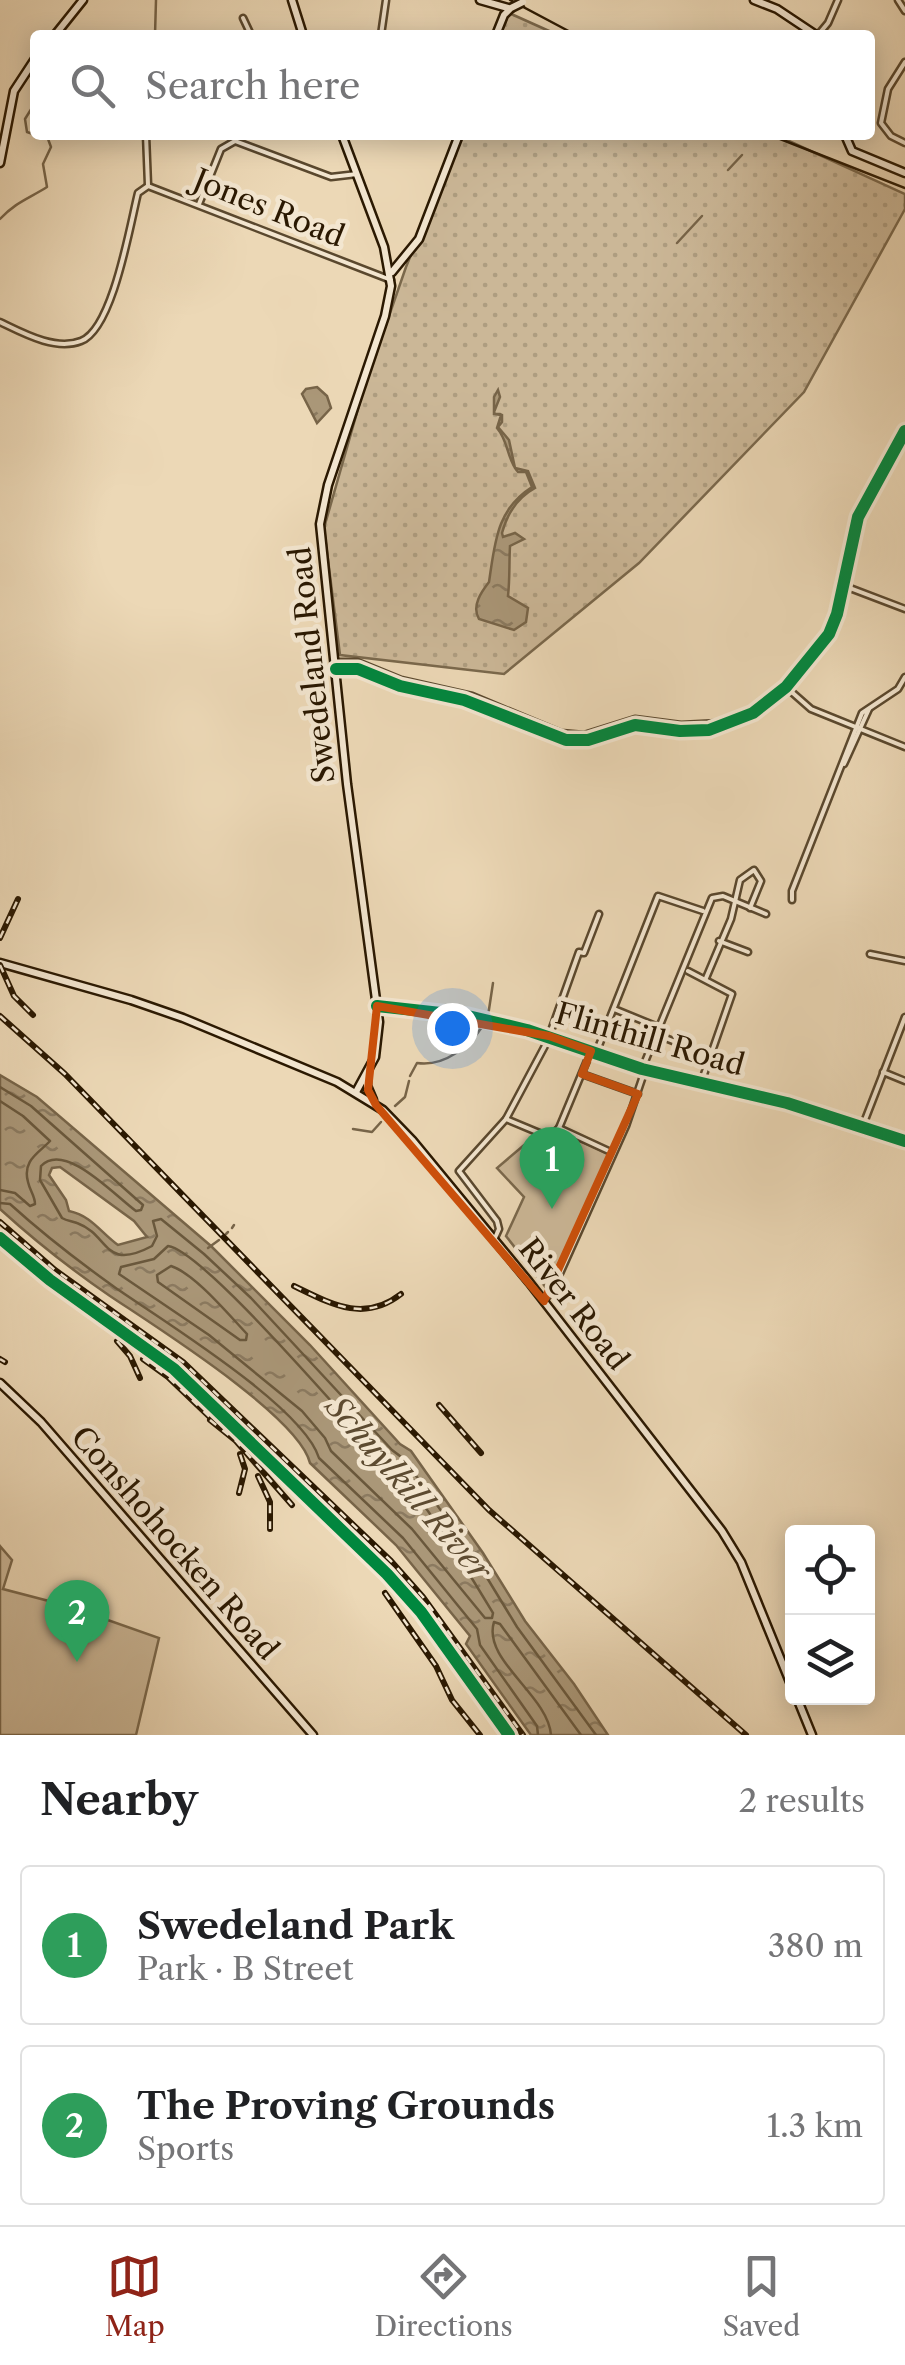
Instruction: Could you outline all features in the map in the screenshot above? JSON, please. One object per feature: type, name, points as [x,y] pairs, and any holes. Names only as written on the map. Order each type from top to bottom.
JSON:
[{"type":"main road","points":[[59,30],[84,0]]},
{"type":"main road","points":[[292,0],[301,30]]},
{"type":"main road","points":[[480,0],[510,8]]},
{"type":"main road","points":[[754,0],[777,9],[807,30]]},
{"type":"main road","points":[[498,30],[510,8],[526,1]]},
{"type":"main road","points":[[492,5],[502,20]]},
{"type":"main road","points":[[0,163],[14,91],[30,67]]},
{"type":"main road","points":[[344,140],[391,276]]},
{"type":"main road","name":"Swedeland Road","points":[[356,1092],[379,1040],[378,1006],[323,573],[321,515],[348,420],[386,316],[391,276],[421,235],[457,140]]},
{"type":"main road","points":[[847,140],[852,151],[905,173]]},
{"type":"main road","name":"River Road","points":[[0,963],[168,1013],[356,1092],[376,1106],[407,1134],[544,1301],[704,1508],[738,1556],[785,1671]]},
{"type":"main road","name":"Flinthill Road","points":[[378,1006],[468,1016],[549,1036],[644,1069],[787,1103],[905,1141]]},
{"type":"main road","points":[[368,1072],[368,1090],[376,1106]]},
{"type":"main road","name":"Conshohocken Road","points":[[0,1383],[41,1422],[313,1735]]},
{"type":"main road","points":[[800,1705],[812,1735]]},
{"type":"street","points":[[382,30],[386,0]]},
{"type":"street","points":[[818,30],[828,23],[838,0]]},
{"type":"street","points":[[898,0],[905,11]]},
{"type":"street","points":[[243,18],[249,30]]},
{"type":"street","points":[[905,62],[888,89],[881,123],[891,136],[905,143]]},
{"type":"street","points":[[146,140],[148,186]]},
{"type":"street","points":[[198,205],[220,150],[234,141],[331,177],[357,174]]},
{"type":"street","name":"Jones Road","points":[[0,322],[48,342],[74,343],[87,338],[110,302],[138,192],[148,186],[391,276]]},
{"type":"street","points":[[336,665],[357,662],[396,678],[466,694],[561,733],[584,734],[638,718],[681,725],[730,722],[762,708],[786,687],[829,634],[861,511],[905,431]]},
{"type":"street","points":[[842,584],[905,609]]},
{"type":"street","points":[[792,900],[792,891],[862,714],[898,689],[905,677]]},
{"type":"street","points":[[786,687],[810,709],[905,747]]},
{"type":"street","points":[[706,978],[731,918],[740,880],[754,870],[761,881],[750,908]]},
{"type":"street","points":[[544,1301],[553,1289],[638,1094],[655,1034],[705,912],[718,894],[766,914]]},
{"type":"street","points":[[506,1118],[550,1137],[558,1128],[614,1009],[658,896],[705,912]]},
{"type":"street","points":[[494,1240],[499,1232],[497,1220],[459,1170],[506,1118],[549,1036],[579,952],[584,952],[599,914]]},
{"type":"street","points":[[719,942],[748,952]]},
{"type":"street","points":[[870,954],[905,960]]},
{"type":"street","points":[[688,971],[732,994],[701,1082]]},
{"type":"street","points":[[614,1009],[658,1026]]},
{"type":"street","points":[[862,1126],[905,1017]]},
{"type":"street","points":[[655,1034],[709,1055]]},
{"type":"street","points":[[883,1072],[905,1081]]},
{"type":"street","points":[[582,1074],[638,1094]]},
{"type":"street","points":[[558,1128],[613,1152]]},
{"type":"highlighted area","points":[[377,1006],[549,1036],[591,1051],[582,1074],[638,1094],[544,1301],[376,1105],[368,1090]]},
{"type":"shaded area","points":[[509,13],[547,30],[502,30]]},
{"type":"shaded area","points":[[458,140],[787,140],[905,194],[905,209],[804,392],[639,563],[504,674],[340,655],[324,528],[364,388],[406,267]]},
{"type":"shaded area","points":[[536,1135],[549,1140],[572,1139],[609,1154],[547,1289],[506,1236],[524,1197],[497,1168]]},
{"type":"shaded area","points":[[0,1546],[12,1560],[3,1589],[68,1606],[159,1638],[136,1735],[0,1735]]},
{"type":"water","points":[[317,387],[327,396],[331,408],[317,423],[302,394]]},
{"type":"water","points":[[498,390],[500,397],[494,412],[494,397]]},
{"type":"water","points":[[494,414],[502,415],[498,427],[509,440],[515,468],[497,428],[501,415]]},
{"type":"water","points":[[515,468],[528,471],[535,488],[514,507],[502,533],[503,537],[515,533],[524,539],[510,546],[508,596],[528,608],[526,622],[514,630],[479,619],[476,609],[489,582],[504,517],[532,487],[526,472]]},
{"type":"water","name":"Schuylkill River","points":[[0,1075],[37,1097],[211,1246],[411,1451],[525,1621],[608,1735],[531,1735],[466,1644],[470,1636],[396,1545],[310,1463],[280,1421],[222,1373],[67,1265],[0,1209]],"holes":[[[60,1167],[134,1221],[147,1237],[118,1245],[90,1221],[69,1211],[49,1175],[52,1168]]]},
{"type":"waterway","points":[[155,30],[156,0]]},
{"type":"waterway","points":[[30,111],[25,119],[30,133]]},
{"type":"waterway","points":[[0,219],[47,187],[43,164],[51,147],[48,140]]},
{"type":"waterway","points":[[728,170],[742,155]]},
{"type":"waterway","points":[[677,243],[702,216]]},
{"type":"waterway","points":[[488,1016],[493,983]]},
{"type":"waterway","points":[[410,1076],[417,1063],[437,1062],[456,1053],[484,1024]]},
{"type":"waterway","points":[[395,1106],[405,1097],[409,1081]]},
{"type":"waterway","points":[[353,1129],[372,1132],[381,1122]]},
{"type":"waterway","points":[[208,1248],[219,1240]]},
{"type":"tram line","points":[[510,0],[567,30]]},
{"type":"tram line","points":[[783,140],[905,188]]},
{"type":"railway","points":[[0,938],[18,899]]},
{"type":"railway","points":[[0,965],[14,996],[33,1015]]},
{"type":"railway","points":[[0,1016],[65,1074],[489,1510],[746,1735]]},
{"type":"railway","points":[[0,1222],[55,1270],[183,1362],[391,1561],[423,1597],[523,1735]]},
{"type":"railway","points":[[294,1286],[334,1304],[361,1309],[374,1308],[401,1294]]},
{"type":"railway","points":[[117,1341],[130,1356],[140,1378]]},
{"type":"railway","points":[[0,1359],[5,1362]]},
{"type":"railway","points":[[143,1359],[213,1420]]},
{"type":"railway","points":[[439,1405],[481,1453]]},
{"type":"railway","points":[[210,1420],[236,1441],[292,1505]]},
{"type":"railway","points":[[239,1493],[245,1469],[240,1454]]},
{"type":"railway","points":[[258,1476],[270,1502],[270,1529]]},
{"type":"railway","points":[[385,1593],[436,1666],[452,1700],[480,1735]]},
{"type":"cycle path","points":[[336,669],[358,669],[400,686],[464,700],[566,740],[588,740],[635,725],[709,730],[753,713],[786,687],[829,634],[858,517],[905,431]]},
{"type":"cycle path","points":[[377,1006],[468,1016],[527,1030],[642,1069],[787,1103],[905,1141]]},
{"type":"cycle path","points":[[0,1238],[50,1280],[174,1369],[387,1574],[421,1612],[509,1735]]},
{"type":"place","name":"Swedeland Park","points":[[552,1209]]},
{"type":"place","name":"The Proving Grounds","points":[[77,1662]]}]
